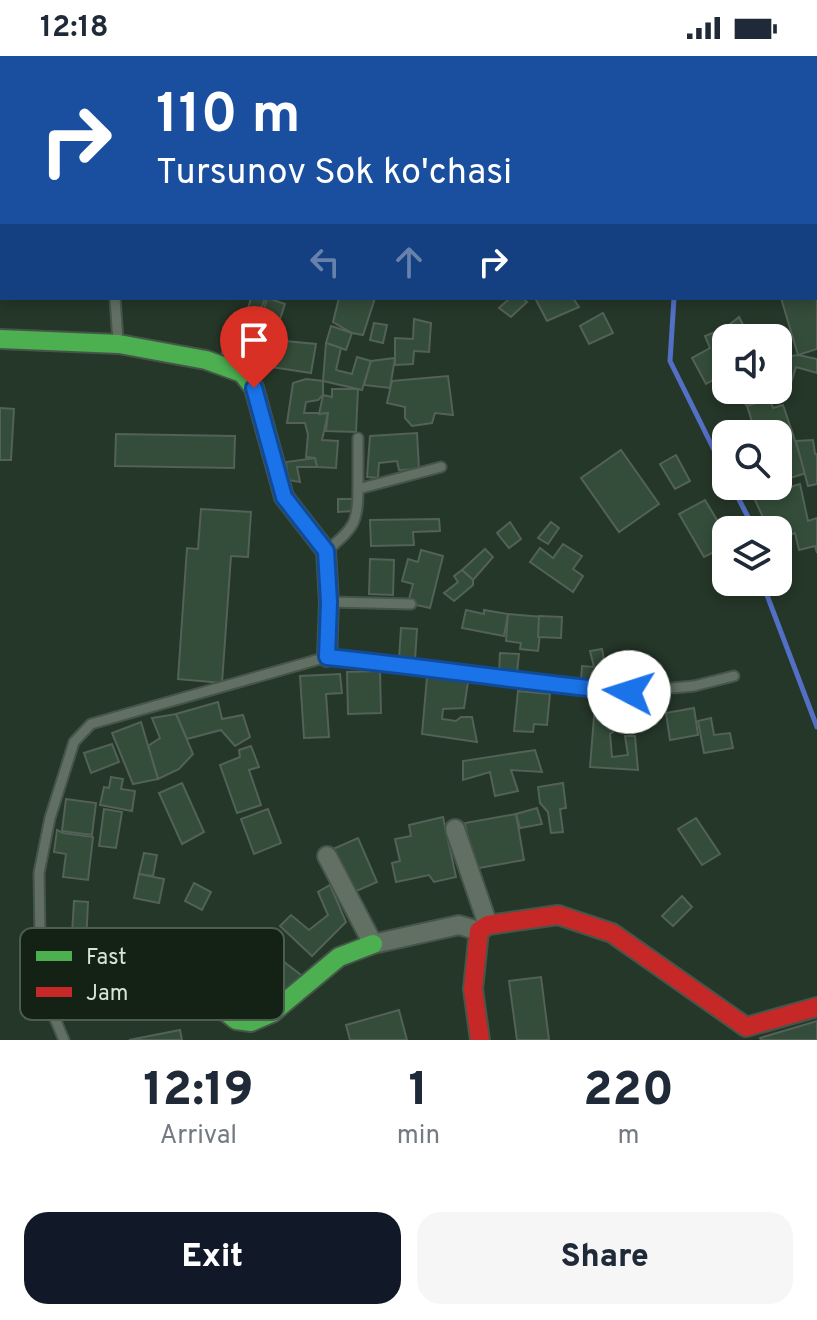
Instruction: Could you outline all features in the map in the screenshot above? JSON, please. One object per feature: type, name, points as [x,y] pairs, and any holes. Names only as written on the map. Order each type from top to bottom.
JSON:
[{"type":"street","points":[[0,339],[119,344],[206,360],[242,373],[254,388],[284,497],[326,551],[329,602],[327,657]]},
{"type":"street","points":[[455,829],[483,928],[473,989],[480,1040]]},
{"type":"street","points":[[327,856],[373,944]]},
{"type":"street","points":[[284,1003],[339,957],[373,944],[459,925],[483,928],[558,915],[612,933],[676,976],[748,1034],[817,1007]]},
{"type":"street","points":[[236,1020],[256,1020]]},
{"type":"lane","points":[[115,300],[119,344]]},
{"type":"lane","points":[[326,551],[351,529],[358,515],[358,438]]},
{"type":"lane","points":[[358,489],[441,467]]},
{"type":"lane","points":[[329,602],[411,604]]},
{"type":"lane","points":[[40,928],[39,873],[50,818],[74,742],[91,724],[327,657],[419,666],[532,684],[629,692],[694,686],[734,676]]},
{"type":"lane","points":[[56,1020],[64,1040]]},
{"type":"building","points":[[250,300],[264,300],[259,316],[247,312]]},
{"type":"building","points":[[266,300],[285,304],[279,322],[262,317]]},
{"type":"building","points":[[338,300],[374,300],[363,335],[352,333],[333,322]]},
{"type":"building","points":[[508,300],[527,302],[511,317],[499,308]]},
{"type":"building","points":[[536,300],[574,300],[579,307],[547,321]]},
{"type":"building","points":[[782,300],[817,300],[817,349],[798,355],[792,324],[789,324]]},
{"type":"building","points":[[603,313],[613,333],[589,344],[580,326]]},
{"type":"building","points":[[739,317],[743,324],[730,324]]},
{"type":"building","points":[[414,319],[431,323],[429,352],[414,351],[413,364],[395,365],[395,338],[413,339]]},
{"type":"building","points":[[374,323],[387,325],[383,343],[370,340]]},
{"type":"building","points":[[331,326],[352,333],[346,350],[326,343]]},
{"type":"building","points":[[226,330],[251,333],[250,348],[273,350],[271,367],[221,359]]},
{"type":"building","points":[[712,333],[712,381],[706,384],[692,358],[710,348],[705,336]]},
{"type":"building","points":[[285,341],[316,344],[311,373],[271,367],[273,350],[283,352]]},
{"type":"building","points":[[326,343],[341,348],[336,370],[352,374],[357,357],[371,361],[362,390],[323,381]]},
{"type":"building","points":[[792,356],[817,359],[817,373],[796,367],[792,380]]},
{"type":"building","points":[[395,358],[390,388],[364,385],[371,361]]},
{"type":"building","points":[[448,376],[453,415],[435,413],[432,423],[412,426],[405,418],[405,407],[387,403],[392,381]]},
{"type":"building","points":[[306,379],[323,381],[323,395],[318,400],[306,402],[304,413],[328,413],[322,440],[338,441],[336,468],[317,467],[315,458],[306,457],[308,435],[305,423],[287,423],[293,383]]},
{"type":"building","points":[[332,389],[358,389],[356,432],[326,431],[328,413],[319,414],[323,395],[332,397]]},
{"type":"building","points":[[772,404],[773,408],[783,405],[788,420],[752,420],[747,406]]},
{"type":"building","points":[[0,408],[14,409],[11,460],[0,460]]},
{"type":"building","points":[[792,432],[806,473],[792,478]]},
{"type":"building","points":[[417,433],[419,469],[399,470],[397,461],[379,463],[378,478],[367,477],[370,436]]},
{"type":"building","points":[[116,434],[235,436],[234,468],[115,466]]},
{"type":"building","points":[[813,440],[817,454],[817,484],[808,486],[796,441]]},
{"type":"building","points":[[621,450],[659,504],[619,532],[581,478]]},
{"type":"building","points":[[676,455],[690,481],[675,489],[660,464]]},
{"type":"building","points":[[315,458],[317,467],[297,467],[300,482],[288,480],[286,462]]},
{"type":"building","points":[[800,484],[808,521],[817,518],[817,553],[815,546],[799,550],[795,533],[792,534],[792,516],[762,516],[755,500],[792,500],[792,486]]},
{"type":"building","points":[[338,499],[354,499],[353,511],[338,512]]},
{"type":"building","points":[[705,500],[715,516],[712,516],[712,553],[704,557],[679,514]]},
{"type":"building","points":[[201,509],[251,512],[248,557],[231,556],[222,683],[178,679],[187,548],[198,549]]},
{"type":"building","points":[[439,519],[440,531],[413,532],[414,545],[371,546],[370,520]]},
{"type":"building","points":[[510,522],[521,539],[509,548],[497,533]]},
{"type":"building","points":[[551,522],[559,528],[548,544],[538,538]]},
{"type":"building","points":[[563,544],[582,556],[573,569],[583,576],[573,592],[530,562],[540,548],[553,558]]},
{"type":"building","points":[[485,549],[493,557],[473,580],[462,570]]},
{"type":"building","points":[[421,550],[443,556],[430,608],[408,603],[413,584],[402,581],[408,559],[418,562]]},
{"type":"building","points":[[370,559],[394,560],[393,595],[369,594]]},
{"type":"building","points":[[462,570],[473,580],[473,585],[454,601],[444,593],[458,582],[454,576]]},
{"type":"building","points":[[466,610],[508,614],[504,636],[462,628]]},
{"type":"building","points":[[508,614],[542,617],[538,651],[520,649],[521,643],[506,641]]},
{"type":"building","points":[[539,616],[562,617],[561,638],[538,637]]},
{"type":"building","points":[[401,628],[417,629],[415,660],[399,659]]},
{"type":"building","points":[[602,649],[605,665],[626,666],[625,683],[581,680],[582,666],[594,667],[590,651]]},
{"type":"building","points":[[500,653],[519,654],[517,673],[499,673]]},
{"type":"building","points":[[380,671],[381,713],[348,714],[347,672]]},
{"type":"building","points":[[340,674],[342,693],[326,694],[329,737],[304,738],[300,676]]},
{"type":"building","points":[[427,677],[468,682],[464,708],[443,709],[442,719],[456,721],[461,717],[472,717],[477,742],[422,734]]},
{"type":"building","points":[[518,691],[550,694],[547,725],[534,724],[533,732],[514,731]]},
{"type":"building","points":[[218,702],[222,719],[243,715],[250,737],[235,746],[221,730],[187,739],[176,714]]},
{"type":"building","points":[[595,705],[621,710],[621,727],[610,734],[612,757],[628,755],[625,736],[635,736],[638,770],[590,767]]},
{"type":"building","points":[[694,708],[698,735],[670,740],[666,713]]},
{"type":"building","points":[[176,714],[193,754],[179,769],[158,779],[148,746],[160,738],[152,718]]},
{"type":"building","points":[[711,718],[714,735],[730,733],[733,748],[704,753],[698,721]]},
{"type":"building","points":[[141,722],[158,779],[133,784],[112,733]]},
{"type":"building","points":[[112,744],[119,762],[91,773],[84,753]]},
{"type":"building","points":[[251,746],[259,767],[249,770],[261,805],[237,813],[220,765],[240,757],[239,750]]},
{"type":"building","points":[[535,750],[542,772],[511,770],[518,791],[495,796],[490,772],[463,780],[463,761]]},
{"type":"building","points":[[111,777],[123,779],[121,789],[135,791],[132,811],[100,805],[104,787],[109,788]]},
{"type":"building","points":[[182,783],[204,832],[182,844],[159,793]]},
{"type":"building","points":[[563,783],[566,808],[560,809],[563,832],[551,833],[548,812],[540,803],[538,787]]},
{"type":"building","points":[[66,799],[96,803],[92,835],[62,831]]},
{"type":"building","points":[[537,808],[542,824],[520,828],[516,814]]},
{"type":"building","points":[[104,809],[122,812],[116,848],[99,846]]},
{"type":"building","points":[[268,809],[281,843],[254,854],[241,819]]},
{"type":"building","points":[[516,814],[524,860],[473,869],[465,823]]},
{"type":"building","points":[[443,817],[456,877],[434,882],[429,875],[396,882],[392,863],[400,861],[395,839],[411,836],[409,825]]},
{"type":"building","points":[[696,818],[720,854],[702,865],[678,829]]},
{"type":"building","points":[[57,830],[93,837],[88,880],[63,877],[66,854],[54,852]]},
{"type":"building","points":[[358,838],[377,882],[352,893],[333,849]]},
{"type":"building","points":[[144,853],[157,855],[153,876],[139,874]]},
{"type":"building","points":[[139,874],[164,879],[159,903],[134,898]]},
{"type":"building","points":[[194,883],[211,892],[202,910],[185,901]]},
{"type":"building","points":[[330,885],[346,922],[312,956],[280,926],[291,915],[309,930],[328,915],[318,892]]},
{"type":"building","points":[[682,896],[692,907],[673,926],[662,916]]},
{"type":"building","points":[[74,901],[88,902],[87,928],[72,928]]},
{"type":"building","points":[[284,962],[301,975],[289,991],[284,987]]},
{"type":"building","points":[[541,977],[549,1040],[517,1040],[509,981]]},
{"type":"building","points":[[399,1010],[407,1040],[350,1040],[346,1025]]},
{"type":"building","points":[[817,1021],[817,1040],[760,1038]]},
{"type":"building","points":[[180,1030],[182,1040],[129,1040]]},
{"type":"waterway","points":[[674,300],[670,361],[712,446]]},
{"type":"waterway","points":[[739,500],[747,516]]},
{"type":"waterway","points":[[767,596],[817,727]]},
{"type":"traffic: fast","points":[[0,339],[119,344],[206,360],[242,373],[254,388],[284,497],[326,551],[329,602],[327,657]]},
{"type":"traffic: fast","points":[[284,1003],[339,957],[373,944]]},
{"type":"traffic: fast","points":[[236,1020],[256,1020]]},
{"type":"traffic: jam","points":[[480,1040],[473,989],[479,931],[488,925],[558,915],[612,933],[746,1027],[817,1007]]},
{"type":"route","points":[[254,388],[284,497],[326,551],[329,602],[327,657],[419,666],[532,684],[629,692]]}]
